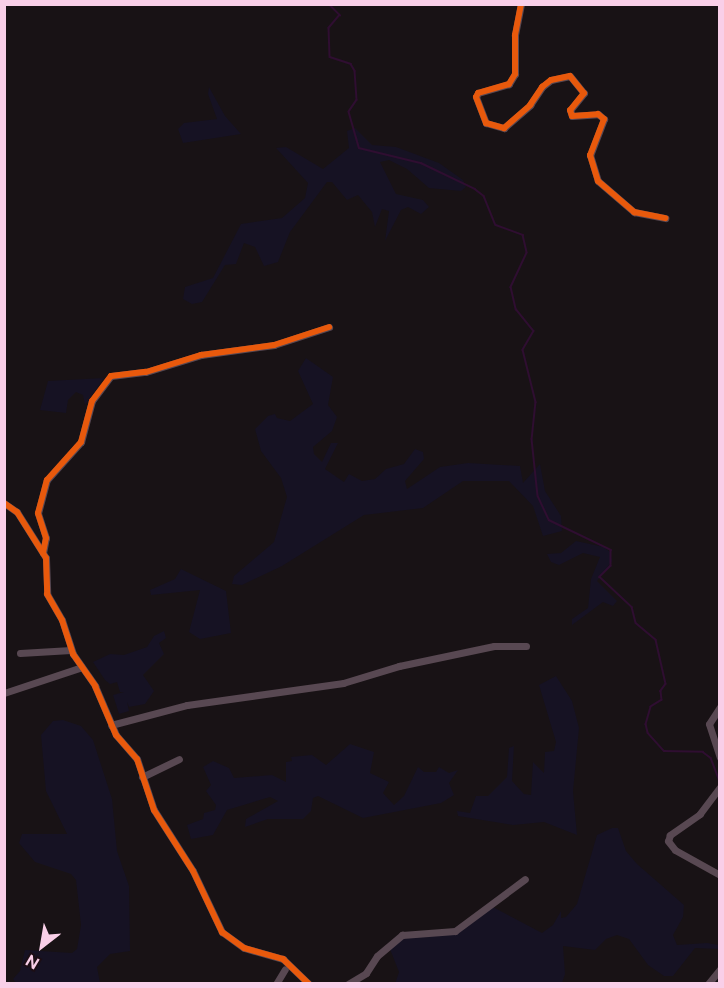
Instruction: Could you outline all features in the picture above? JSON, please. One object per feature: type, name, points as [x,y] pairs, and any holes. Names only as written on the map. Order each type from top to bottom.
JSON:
[{"type":"street","points":[[521,4],[514,35],[515,74],[509,84],[478,93],[476,97],[486,123],[504,128],[530,105],[542,87],[570,76],[584,93],[571,114],[577,118],[598,114],[604,119],[591,149],[592,167],[598,181],[634,212],[665,218]]},
{"type":"street","points":[[43,553],[46,538],[38,513],[45,486],[81,442],[92,401],[111,376],[146,372],[201,355],[274,345],[329,327]]},
{"type":"street","points":[[4,503],[17,512],[43,553],[47,563],[47,594],[62,620],[71,650],[95,686],[111,725],[137,759],[154,810],[193,871],[226,938],[284,960],[309,984]]},
{"type":"street","points":[[111,725],[187,705],[343,683],[399,666],[494,646],[526,646]]},
{"type":"street","points":[[20,653],[71,650]]},
{"type":"street","points":[[4,693],[82,667]]},
{"type":"street","points":[[720,707],[709,724],[720,757]]},
{"type":"street","points":[[142,777],[178,759]]},
{"type":"street","points":[[720,787],[700,814],[670,835],[668,841],[675,850],[720,875]]},
{"type":"street","points":[[348,984],[366,973],[377,956],[402,935],[455,931],[525,879]]},
{"type":"street","points":[[276,984],[285,969]]},
{"type":"street","points":[[708,984],[720,969]]},
{"type":"shaded area","points":[[209,87],[225,116],[241,134],[183,143],[178,129],[184,123],[217,119],[208,94]]},
{"type":"shaded area","points":[[355,128],[372,145],[396,147],[439,163],[463,180],[466,187],[461,191],[429,188],[407,169],[389,160],[380,162],[396,194],[423,200],[429,207],[421,214],[408,207],[401,210],[385,241],[389,211],[382,209],[375,227],[372,212],[358,195],[347,200],[332,182],[327,182],[290,232],[278,262],[264,266],[255,247],[244,243],[236,264],[225,265],[202,302],[192,304],[183,299],[185,287],[213,278],[241,224],[282,218],[305,198],[308,183],[276,148],[286,147],[323,169],[349,148],[347,131]]},
{"type":"shaded area","points":[[306,358],[333,377],[328,405],[337,417],[332,431],[313,447],[314,454],[322,462],[331,443],[338,443],[325,469],[344,482],[349,474],[362,481],[375,479],[386,469],[404,464],[415,449],[423,452],[424,459],[405,481],[407,489],[440,467],[468,463],[520,466],[523,483],[540,464],[545,491],[561,516],[562,531],[543,536],[533,506],[509,481],[463,481],[423,508],[364,515],[282,566],[242,585],[232,584],[234,576],[274,542],[287,497],[281,478],[261,451],[255,429],[268,416],[275,414],[277,418],[290,421],[313,404],[298,371]]},
{"type":"shaded area","points":[[104,378],[85,405],[83,395],[76,392],[68,400],[66,413],[40,410],[48,381]]},
{"type":"shaded area","points":[[576,541],[604,547],[610,552],[612,561],[597,581],[617,601],[613,606],[603,602],[572,625],[572,619],[588,608],[591,579],[600,557],[583,553],[559,565],[551,562],[547,554],[561,553]]},
{"type":"shaded area","points":[[181,569],[226,591],[231,633],[200,639],[189,632],[200,590],[151,595],[150,590],[175,579]]},
{"type":"shaded area","points":[[164,631],[166,638],[159,643],[164,654],[143,675],[154,691],[145,704],[129,707],[127,702],[129,711],[119,714],[113,695],[124,692],[120,692],[117,682],[110,684],[105,680],[93,662],[110,654],[124,655],[147,647],[154,636]]},
{"type":"shaded area","points":[[556,676],[572,701],[579,728],[573,791],[577,835],[544,822],[513,825],[458,816],[457,811],[470,813],[476,796],[488,796],[507,777],[509,748],[514,746],[512,781],[524,794],[531,795],[533,762],[544,773],[545,752],[554,751],[556,742],[539,685]]},
{"type":"shaded area","points":[[63,720],[81,726],[93,740],[112,799],[117,851],[129,886],[130,951],[110,954],[97,967],[100,983],[16,983],[13,979],[20,971],[25,950],[72,953],[77,949],[81,925],[76,880],[71,874],[35,862],[19,843],[22,834],[67,834],[46,791],[41,735],[53,721]]},
{"type":"shaded area","points":[[350,744],[374,752],[370,773],[389,782],[383,793],[394,805],[404,796],[418,767],[424,772],[436,772],[439,767],[449,773],[458,770],[449,783],[454,795],[441,803],[363,818],[318,796],[313,798],[311,811],[303,819],[268,819],[245,827],[246,819],[278,801],[270,797],[227,810],[213,835],[191,839],[187,825],[203,819],[204,813],[215,810],[216,805],[206,791],[211,785],[203,767],[213,761],[229,768],[234,778],[272,775],[286,782],[286,762],[292,761],[291,757],[312,755],[326,765]]},
{"type":"shaded area","points":[[612,828],[618,828],[626,851],[637,864],[684,905],[683,917],[673,935],[677,945],[707,943],[719,945],[720,949],[695,948],[673,976],[664,976],[648,965],[629,939],[617,935],[606,939],[595,950],[563,946],[565,974],[562,983],[395,984],[399,972],[388,944],[402,933],[450,931],[489,905],[542,933],[553,925],[561,911],[561,918],[566,917],[577,904],[597,835]]},
{"type":"waterway","points":[[329,4],[340,15],[329,28],[330,57],[351,64],[355,71],[357,100],[349,112],[359,148],[421,163],[475,189],[484,196],[496,225],[523,235],[527,253],[511,287],[516,309],[534,331],[523,350],[536,402],[532,439],[538,496],[549,520],[611,550],[611,566],[600,577],[632,607],[636,623],[656,640],[666,684],[661,691],[662,700],[651,707],[646,724],[648,733],[664,751],[703,752],[711,758],[720,781]]},
{"type":"cycle path","points":[[521,4],[515,35],[515,74],[509,84],[478,93],[476,97],[486,123],[504,128],[530,105],[542,87],[551,80],[570,76],[584,93],[570,110],[572,116],[598,114],[604,119],[590,155],[598,181],[634,212],[665,218]]},
{"type":"cycle path","points":[[43,553],[46,538],[38,513],[47,480],[81,442],[92,401],[111,376],[146,372],[201,355],[274,345],[329,327]]},
{"type":"cycle path","points":[[4,503],[17,512],[46,558],[47,594],[62,620],[73,654],[95,686],[116,735],[137,759],[154,810],[193,871],[222,932],[244,948],[283,959],[309,984]]}]
